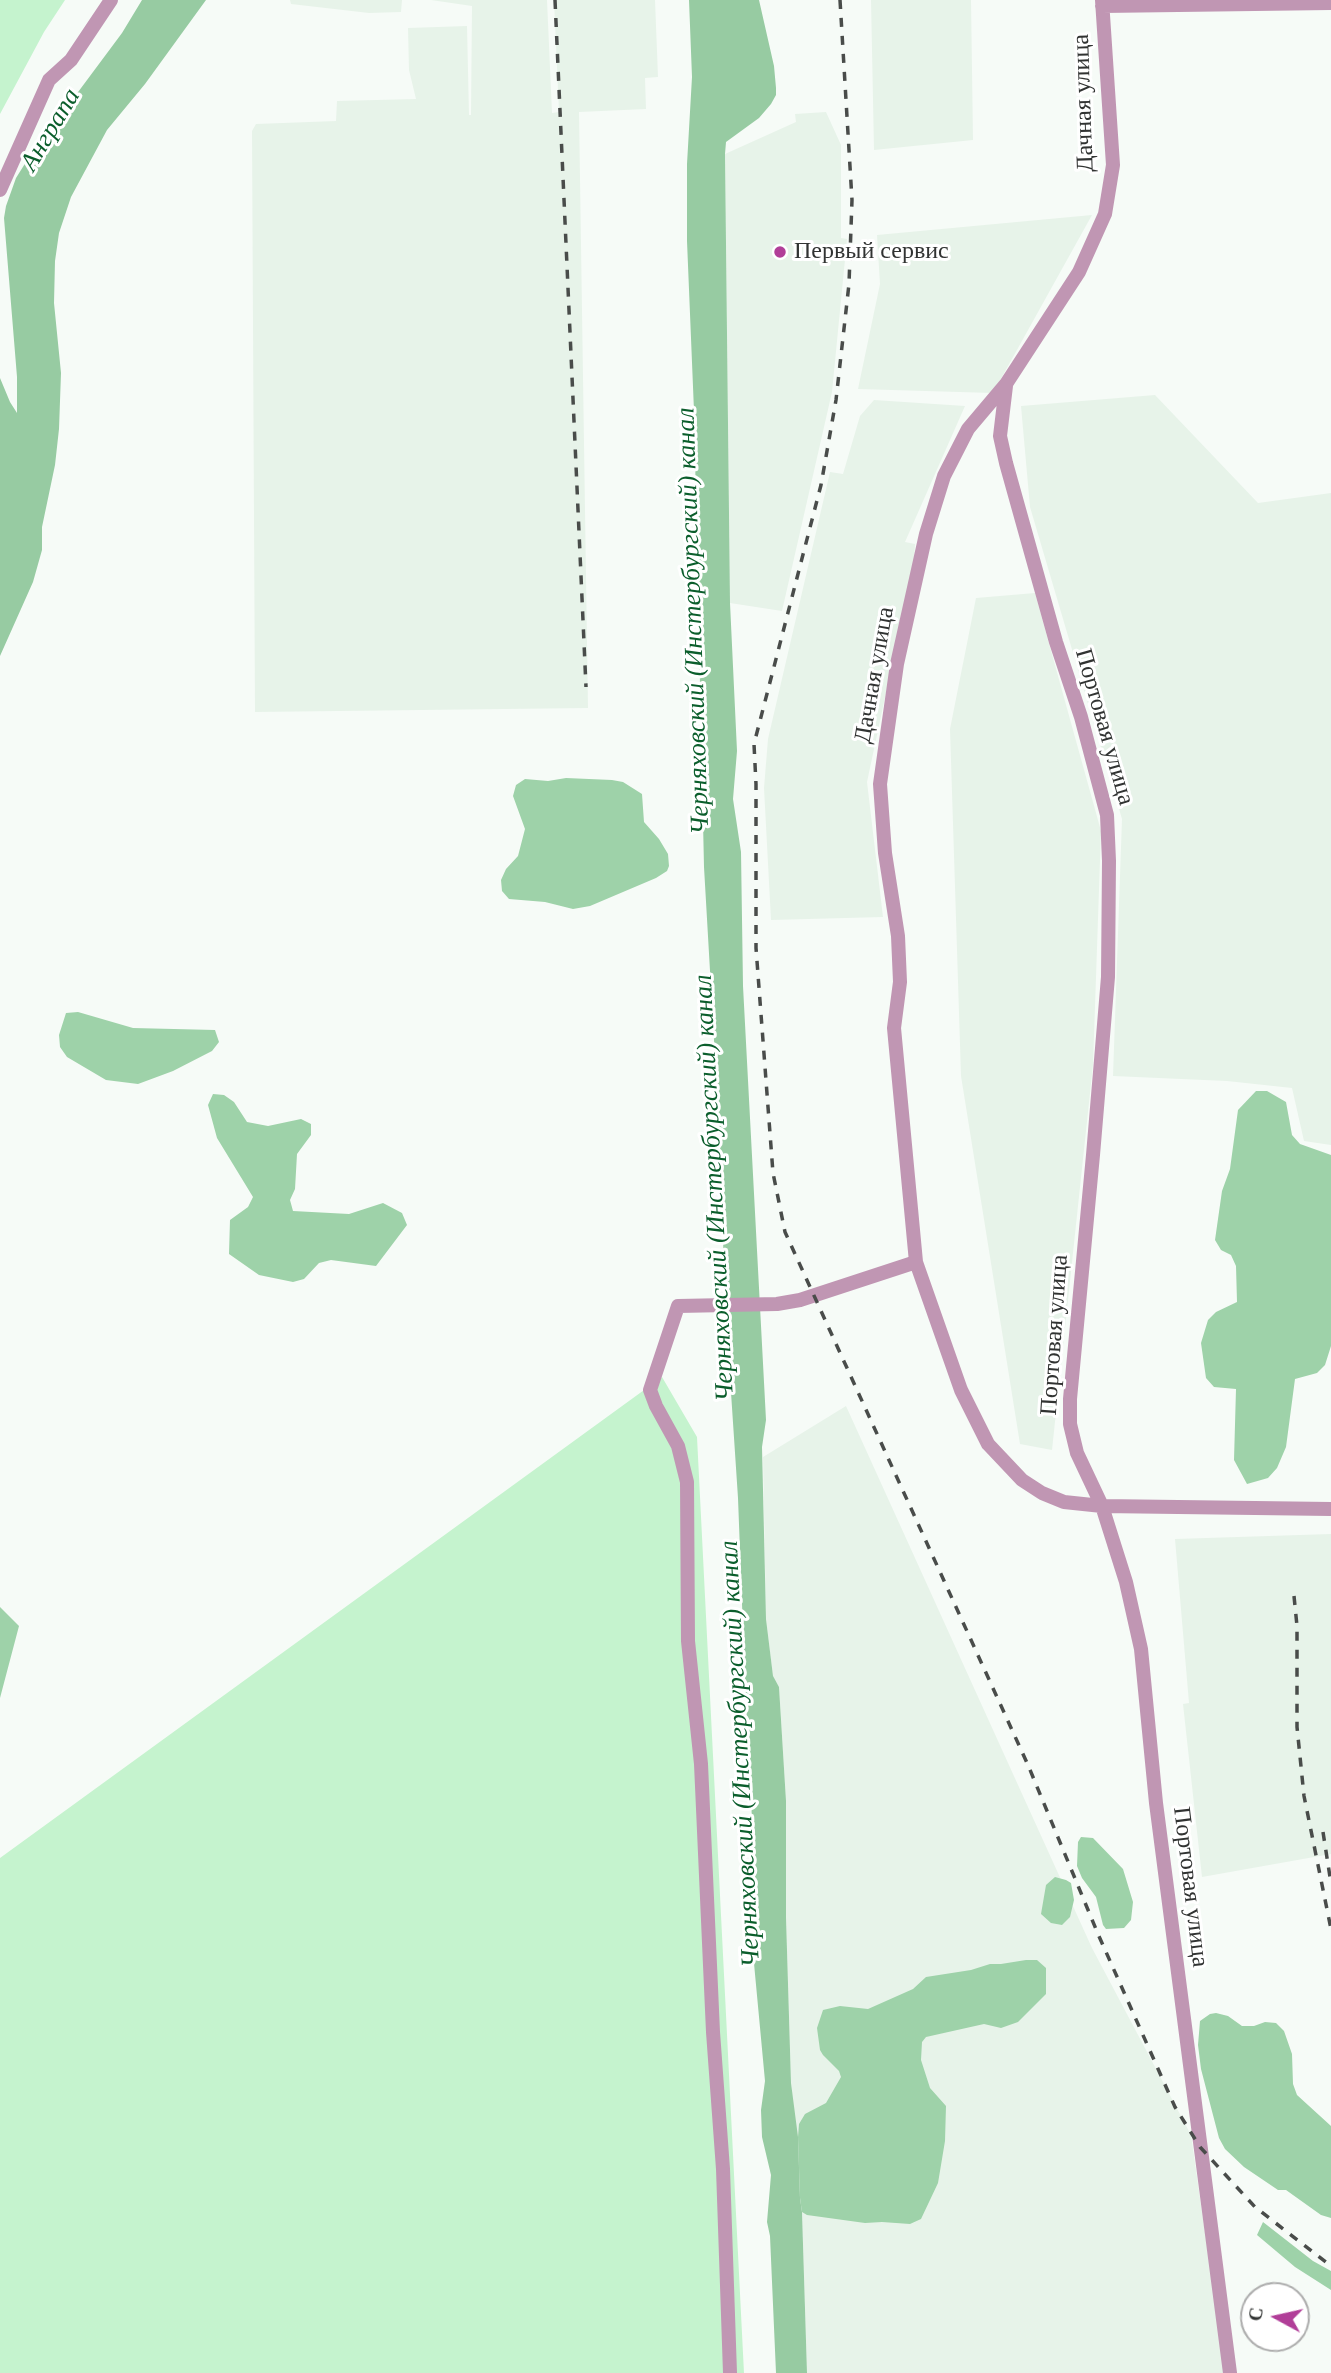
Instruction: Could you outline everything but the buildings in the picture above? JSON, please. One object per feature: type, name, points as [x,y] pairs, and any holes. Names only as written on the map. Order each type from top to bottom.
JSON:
[{"type":"street","points":[[0,190],[49,80],[71,60],[111,0]]},
{"type":"street","points":[[1102,3],[1331,3]]},
{"type":"street","name":"Дачная улица","points":[[1102,3],[1113,165],[1105,214],[1079,272],[1006,384],[968,429],[944,476],[926,534],[897,664],[880,784],[885,853],[898,936],[900,982],[894,1028],[916,1262],[961,1390],[988,1444],[1022,1480],[1042,1493],[1064,1502],[1102,1506],[1331,1509]]},
{"type":"street","name":"Портовая улица","points":[[1006,384],[1000,436],[1006,463],[1107,815],[1108,977],[1070,1399],[1070,1424],[1077,1453],[1102,1506],[1126,1582],[1141,1649],[1156,1803],[1230,2373]]},
{"type":"street","points":[[730,2373],[723,2169],[713,2032],[701,1765],[688,1640],[687,1482],[678,1446],[650,1390],[678,1306],[777,1304],[814,1297],[916,1262]]},
{"type":"shaded area","points":[[0,0],[65,0],[44,32],[0,114]]},
{"type":"shaded area","points":[[290,0],[402,0],[401,12],[369,13],[291,4]]},
{"type":"shaded area","points":[[431,0],[547,0],[552,113],[559,112],[554,0],[655,0],[658,77],[645,78],[646,109],[579,112],[588,708],[255,712],[252,131],[256,124],[336,121],[337,101],[416,99],[409,70],[408,28],[467,26],[471,115],[472,6]]},
{"type":"shaded area","points":[[871,0],[971,0],[973,140],[874,150]]},
{"type":"shaded area","points":[[826,112],[841,145],[841,238],[847,239],[832,392],[782,611],[730,603],[725,154],[796,122],[795,114]]},
{"type":"shaded area","points":[[1092,215],[993,393],[858,389],[880,284],[877,235]]},
{"type":"shaded area","points":[[1155,395],[1258,503],[1331,493],[1331,1145],[1304,1141],[1292,1088],[1227,1081],[1113,1076],[1122,819],[1030,507],[1021,406]]},
{"type":"shaded area","points":[[874,400],[965,406],[905,542],[915,544],[914,561],[867,782],[883,917],[771,920],[764,788],[768,739],[830,472],[843,474],[860,416]]},
{"type":"shaded area","points":[[1035,593],[1101,831],[1093,1065],[1052,1450],[1020,1444],[961,1076],[950,729],[976,598]]},
{"type":"shaded area","points":[[566,778],[623,782],[642,794],[644,822],[668,854],[667,871],[590,906],[573,909],[545,902],[509,899],[502,891],[501,880],[506,869],[518,856],[525,829],[513,796],[516,785],[525,779],[548,781]]},
{"type":"shaded area","points":[[78,1012],[133,1028],[215,1030],[219,1042],[212,1051],[173,1071],[138,1084],[106,1080],[67,1057],[60,1047],[59,1035],[66,1013]]},
{"type":"shaded area","points":[[1256,1091],[1267,1091],[1286,1102],[1292,1135],[1300,1144],[1331,1155],[1331,1346],[1325,1365],[1317,1373],[1295,1379],[1286,1447],[1277,1468],[1268,1478],[1247,1484],[1234,1460],[1236,1389],[1214,1387],[1206,1378],[1201,1343],[1208,1320],[1216,1312],[1237,1302],[1236,1266],[1231,1255],[1221,1250],[1215,1240],[1222,1191],[1230,1169],[1238,1110]]},
{"type":"shaded area","points":[[213,1094],[224,1095],[234,1102],[247,1122],[268,1126],[301,1119],[311,1124],[311,1135],[297,1154],[295,1189],[290,1200],[293,1211],[349,1214],[383,1203],[402,1213],[407,1225],[376,1266],[331,1260],[319,1263],[304,1279],[293,1282],[259,1275],[229,1254],[230,1220],[248,1207],[253,1197],[217,1138],[208,1105]]},
{"type":"shaded area","points":[[662,1377],[697,1437],[744,2373],[0,2373],[0,1858]]},
{"type":"shaded area","points":[[846,1406],[1092,1948],[1191,2135],[1225,2373],[807,2373],[802,2212],[791,2083],[786,1801],[779,1687],[773,1677],[766,1619],[763,1457]]},
{"type":"shaded area","points":[[1331,1534],[1331,1854],[1202,1877],[1183,1704],[1189,1703],[1175,1539]]},
{"type":"shaded area","points":[[0,1607],[19,1626],[0,1698]]},
{"type":"shaded area","points":[[1081,1837],[1093,1838],[1123,1869],[1133,1902],[1131,1920],[1124,1928],[1106,1929],[1103,1925],[1096,1897],[1077,1866],[1078,1842]]},
{"type":"shaded area","points":[[1055,1877],[1071,1883],[1074,1900],[1070,1917],[1062,1925],[1051,1923],[1041,1914],[1046,1885]]},
{"type":"shaded area","points":[[1037,1960],[1046,1968],[1046,1994],[1018,2022],[1001,2028],[984,2024],[926,2037],[922,2042],[921,2060],[930,2088],[946,2106],[945,2141],[938,2183],[921,2219],[910,2224],[865,2223],[802,2212],[799,2124],[805,2114],[826,2103],[841,2077],[839,2071],[820,2050],[817,2028],[823,2010],[840,2006],[868,2009],[913,1989],[926,1977]]},
{"type":"shaded area","points":[[1216,2013],[1228,2016],[1242,2026],[1276,2023],[1284,2031],[1292,2054],[1293,2084],[1297,2095],[1331,2126],[1331,2218],[1321,2215],[1286,2190],[1278,2190],[1244,2167],[1225,2149],[1219,2138],[1201,2069],[1198,2045],[1200,2021]]},
{"type":"shaded area","points":[[1263,2222],[1313,2261],[1331,2271],[1331,2290],[1295,2267],[1257,2235]]},
{"type":"water","name":"Анграпа","points":[[142,0],[206,0],[145,84],[107,130],[71,197],[59,233],[54,303],[61,373],[55,465],[42,527],[42,550],[33,582],[0,656],[0,378],[17,413],[17,377],[4,218],[6,206],[16,178],[26,162],[122,33]]},
{"type":"water","points":[[689,0],[759,0],[774,66],[776,88],[771,104],[759,118],[726,142],[730,603],[737,751],[733,799],[741,852],[743,986],[766,1420],[762,1447],[766,1619],[773,1676],[779,1687],[786,1801],[791,2083],[798,2137],[807,2373],[776,2373],[770,2236],[767,2222],[771,2175],[762,2137],[761,2110],[765,2081],[752,1942],[756,1898],[738,1498],[725,1302],[720,1144],[704,867],[694,411],[687,241],[687,164],[692,77]]},
{"type":"railway","points":[[555,0],[586,687]]},
{"type":"railway","points":[[840,0],[852,200],[849,284],[836,400],[821,485],[754,744],[756,948],[773,1173],[785,1232],[1028,1765],[1098,1934],[1175,2107],[1200,2147],[1255,2207],[1331,2266]]},
{"type":"railway","points":[[1294,1596],[1297,1626],[1297,1727],[1304,1796],[1331,1929]]},
{"type":"railway","points":[[1323,1832],[1330,1877]]},
{"type":"place","name":"Первый сервис","points":[[780,252]]},
{"type":"water label","name":"Черняховский (Инстербургский) канал","points":[[694,621]]},
{"type":"water label","name":"Черняховский (Инстербургский) канал","points":[[715,1188]]},
{"type":"water label","name":"Черняховский (Инстербургский) канал","points":[[741,1754]]}]
